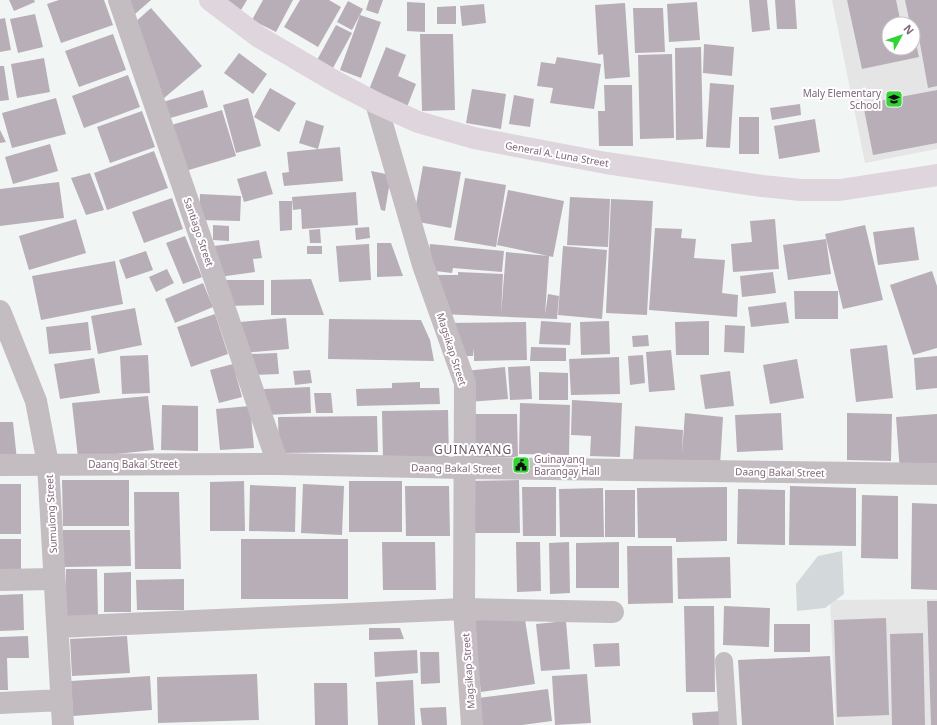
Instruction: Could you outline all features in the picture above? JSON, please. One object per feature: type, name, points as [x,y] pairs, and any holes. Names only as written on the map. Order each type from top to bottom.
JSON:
[{"type":"main road","name":"General A. Luna Street","points":[[210,0],[259,37],[336,82],[376,103],[418,122],[474,138],[606,163],[762,186],[801,190],[840,190],[937,175]]},
{"type":"street","name":"Santiago Street","points":[[119,0],[278,464]]},
{"type":"street","name":"Magsikap Street","points":[[376,103],[423,265],[465,384],[464,609],[472,725]]},
{"type":"street","name":"Sumulong Street","points":[[0,311],[36,401],[48,464],[63,725]]},
{"type":"street","name":"Daang Bakal Street","points":[[0,465],[278,464],[937,474]]},
{"type":"street","points":[[0,580],[54,579]]},
{"type":"street","points":[[58,627],[464,609],[613,612]]},
{"type":"street","points":[[0,703],[61,700]]},
{"type":"lane","points":[[724,661],[728,725]]},
{"type":"shaded area","name":"Maly Elementary School","points":[[832,0],[937,0],[937,149],[865,163]]},
{"type":"shaded area","points":[[842,551],[844,594],[825,608],[797,611],[796,584],[818,556]]},
{"type":"shaded area","points":[[937,599],[937,725],[836,725],[830,600]]},
{"type":"building","points":[[9,0],[34,0],[35,2],[14,11]]},
{"type":"building","points":[[59,0],[104,0],[113,25],[61,43],[47,4]]},
{"type":"building","points":[[129,0],[151,0],[135,14]]},
{"type":"building","points":[[223,0],[247,0],[241,10]]},
{"type":"building","points":[[263,0],[293,0],[276,32],[252,20]]},
{"type":"building","points":[[300,0],[329,0],[341,7],[318,47],[284,27]]},
{"type":"building","points":[[369,0],[383,0],[378,14],[366,10]]},
{"type":"building","points":[[749,0],[767,0],[770,30],[752,32]]},
{"type":"building","points":[[775,0],[795,0],[797,29],[777,29]]},
{"type":"building","points":[[847,0],[896,0],[899,16],[881,16],[881,56],[919,57],[862,69]]},
{"type":"building","points":[[905,0],[937,0],[937,86],[928,88],[921,49],[921,16],[908,16]]},
{"type":"building","points":[[348,1],[363,9],[352,30],[337,22]]},
{"type":"building","points":[[407,2],[425,3],[425,32],[407,31]]},
{"type":"building","points":[[697,2],[700,40],[669,42],[667,4]]},
{"type":"building","points":[[625,3],[630,77],[605,79],[603,54],[598,55],[595,5]]},
{"type":"building","points":[[484,4],[486,23],[462,26],[460,6]]},
{"type":"building","points":[[456,6],[456,24],[437,24],[437,7]]},
{"type":"building","points":[[151,8],[202,66],[163,99],[133,24]]},
{"type":"building","points":[[633,8],[663,8],[665,52],[635,53]]},
{"type":"building","points":[[35,14],[43,47],[18,53],[10,19]]},
{"type":"building","points":[[360,15],[381,22],[361,78],[340,70]]},
{"type":"building","points":[[5,18],[11,50],[0,52],[0,19]]},
{"type":"building","points":[[336,25],[352,33],[333,68],[317,60]]},
{"type":"building","points":[[113,34],[126,70],[79,87],[65,51]]},
{"type":"building","points":[[420,34],[453,34],[455,110],[422,111]]},
{"type":"building","points":[[704,44],[734,47],[732,76],[703,73]]},
{"type":"building","points":[[386,47],[406,55],[398,76],[416,84],[407,107],[368,92]]},
{"type":"building","points":[[701,47],[703,139],[676,140],[675,48]]},
{"type":"building","points":[[239,53],[267,74],[253,94],[224,73]]},
{"type":"building","points":[[672,54],[674,138],[640,139],[638,55]]},
{"type":"building","points":[[557,57],[601,64],[594,109],[550,103],[553,88],[537,86],[541,62],[555,64]]},
{"type":"building","points":[[44,58],[50,92],[17,98],[11,64]]},
{"type":"building","points":[[0,66],[4,66],[9,100],[0,101]]},
{"type":"building","points":[[128,75],[140,107],[84,128],[72,96]]},
{"type":"building","points":[[710,83],[734,85],[730,148],[706,147]]},
{"type":"building","points":[[604,85],[632,85],[633,146],[599,146],[598,111],[605,111]]},
{"type":"building","points":[[270,88],[296,103],[279,132],[254,117]]},
{"type":"building","points":[[472,89],[506,94],[501,129],[466,123]]},
{"type":"building","points":[[203,90],[208,107],[167,119],[163,102]]},
{"type":"building","points":[[937,90],[937,143],[873,155],[863,104]]},
{"type":"building","points":[[514,95],[534,99],[530,127],[509,124]]},
{"type":"building","points":[[56,98],[66,134],[12,148],[2,113]]},
{"type":"building","points":[[248,98],[261,146],[236,153],[223,105]]},
{"type":"building","points":[[800,104],[801,115],[772,120],[770,108]]},
{"type":"building","points":[[222,110],[236,156],[182,172],[168,126]]},
{"type":"building","points":[[142,111],[155,147],[110,163],[97,127]]},
{"type":"building","points":[[739,117],[759,117],[759,154],[739,154]]},
{"type":"building","points":[[815,119],[820,152],[779,159],[774,126]]},
{"type":"building","points":[[306,120],[324,126],[318,149],[299,143]]},
{"type":"building","points":[[0,130],[6,142],[0,143]]},
{"type":"building","points":[[50,144],[58,171],[13,184],[5,157]]},
{"type":"building","points":[[340,147],[343,181],[284,186],[282,173],[289,172],[287,152]]},
{"type":"building","points":[[154,151],[168,188],[107,210],[94,173]]},
{"type":"building","points":[[423,166],[461,172],[451,228],[413,221]]},
{"type":"building","points":[[266,171],[273,194],[244,202],[237,179]]},
{"type":"building","points":[[371,171],[391,175],[385,211],[381,210]]},
{"type":"building","points":[[90,173],[104,210],[86,215],[71,178]]},
{"type":"building","points":[[465,178],[506,185],[496,247],[454,240]]},
{"type":"building","points":[[59,182],[64,218],[0,226],[0,189]]},
{"type":"building","points":[[508,190],[564,201],[553,257],[497,245]]},
{"type":"building","points":[[356,192],[358,225],[302,229],[301,209],[293,210],[292,197]]},
{"type":"building","points":[[200,194],[241,196],[240,221],[199,220]]},
{"type":"building","points":[[570,197],[610,199],[608,247],[567,245]]},
{"type":"building","points":[[172,198],[183,229],[144,243],[132,212]]},
{"type":"building","points":[[611,199],[653,201],[647,315],[606,313]]},
{"type":"building","points":[[279,201],[292,201],[292,230],[280,231]]},
{"type":"building","points":[[76,219],[86,253],[29,270],[19,236]]},
{"type":"building","points":[[775,219],[779,269],[733,272],[731,244],[752,242],[750,221]]},
{"type":"building","points":[[213,225],[229,226],[229,241],[213,240]]},
{"type":"building","points":[[865,225],[883,300],[843,309],[825,234]]},
{"type":"building","points":[[369,227],[370,238],[356,240],[355,228]]},
{"type":"building","points":[[914,227],[919,260],[878,265],[873,232]]},
{"type":"building","points":[[655,228],[682,229],[681,238],[696,239],[694,258],[725,260],[722,293],[738,295],[737,317],[649,310]]},
{"type":"building","points":[[320,229],[321,243],[310,243],[309,230]]},
{"type":"building","points":[[185,236],[202,277],[183,284],[166,243]]},
{"type":"building","points":[[826,239],[831,274],[788,280],[783,245]]},
{"type":"building","points":[[259,240],[262,258],[253,259],[255,272],[219,277],[214,246]]},
{"type":"building","points":[[377,243],[391,243],[403,276],[377,277]]},
{"type":"building","points":[[369,244],[371,280],[339,282],[336,246]]},
{"type":"building","points":[[430,244],[504,251],[502,272],[453,268],[452,273],[427,270]]},
{"type":"building","points":[[307,246],[322,246],[322,254],[307,254]]},
{"type":"building","points":[[563,246],[607,250],[602,319],[558,315]]},
{"type":"building","points":[[146,251],[153,270],[126,279],[119,260]]},
{"type":"building","points":[[506,252],[549,256],[545,315],[548,294],[559,296],[557,319],[441,314],[429,275],[458,275],[458,272],[503,274],[501,314]]},
{"type":"building","points":[[115,261],[123,304],[41,320],[32,276]]},
{"type":"building","points":[[167,269],[174,283],[156,292],[149,277]]},
{"type":"building","points":[[932,271],[937,286],[937,348],[913,355],[890,285]]},
{"type":"building","points":[[773,272],[776,293],[742,297],[740,276]]},
{"type":"building","points":[[311,279],[324,315],[271,315],[271,280]]},
{"type":"building","points":[[226,280],[264,280],[264,305],[227,306]]},
{"type":"building","points":[[203,283],[213,307],[175,323],[165,299]]},
{"type":"building","points":[[794,291],[838,291],[838,319],[795,319]]},
{"type":"building","points":[[786,302],[789,323],[751,327],[748,307]]},
{"type":"building","points":[[135,308],[142,345],[98,354],[91,316]]},
{"type":"building","points":[[215,314],[228,354],[191,367],[177,327]]},
{"type":"building","points":[[286,318],[289,349],[243,353],[240,322]]},
{"type":"building","points":[[329,319],[421,320],[430,340],[434,361],[328,359]]},
{"type":"building","points":[[541,321],[571,323],[570,345],[539,344]]},
{"type":"building","points":[[609,321],[610,354],[581,355],[580,322]]},
{"type":"building","points":[[709,321],[709,355],[676,355],[675,322]]},
{"type":"building","points":[[88,322],[91,350],[49,354],[46,327]]},
{"type":"building","points":[[526,322],[527,360],[474,361],[474,348],[473,356],[456,356],[448,323]]},
{"type":"building","points":[[725,325],[745,326],[744,353],[724,352]]},
{"type":"building","points":[[648,335],[649,346],[633,347],[632,336]]},
{"type":"building","points":[[887,345],[893,398],[856,402],[850,349]]},
{"type":"building","points":[[531,347],[566,348],[566,361],[530,361]]},
{"type":"building","points":[[671,350],[675,390],[649,392],[646,352]]},
{"type":"building","points":[[277,353],[279,374],[254,375],[251,354]]},
{"type":"building","points":[[148,355],[150,393],[122,394],[120,356]]},
{"type":"building","points":[[643,355],[645,383],[630,385],[628,356]]},
{"type":"building","points":[[937,356],[937,388],[916,390],[914,358]]},
{"type":"building","points":[[619,357],[620,394],[571,395],[569,359]]},
{"type":"building","points":[[94,358],[100,393],[60,399],[54,364]]},
{"type":"building","points":[[797,359],[804,398],[770,404],[763,365]]},
{"type":"building","points":[[233,364],[242,397],[219,403],[210,370]]},
{"type":"building","points":[[530,366],[532,399],[510,400],[508,367]]},
{"type":"building","points":[[505,367],[508,399],[468,402],[465,371]]},
{"type":"building","points":[[310,370],[312,383],[295,385],[293,371]]},
{"type":"building","points":[[730,371],[734,406],[705,409],[700,375]]},
{"type":"building","points":[[539,372],[568,373],[568,400],[539,400]]},
{"type":"building","points":[[420,382],[420,388],[439,388],[440,404],[357,406],[356,389],[392,388],[392,383]]},
{"type":"building","points":[[310,387],[311,413],[265,415],[264,389]]},
{"type":"building","points":[[314,393],[331,393],[333,413],[316,413]]},
{"type":"building","points":[[148,396],[154,450],[78,458],[72,403]]},
{"type":"building","points":[[572,400],[622,403],[620,457],[590,456],[591,436],[571,435]]},
{"type":"building","points":[[520,403],[570,405],[569,455],[519,454]]},
{"type":"building","points":[[162,405],[198,406],[198,451],[161,450]]},
{"type":"building","points":[[250,406],[254,448],[220,450],[216,409]]},
{"type":"building","points":[[448,410],[449,461],[383,461],[382,411]]},
{"type":"building","points":[[685,413],[723,417],[720,466],[633,463],[635,426],[683,430],[682,454]]},
{"type":"building","points":[[781,413],[783,450],[737,452],[735,415]]},
{"type":"building","points":[[847,413],[892,414],[891,461],[847,460]]},
{"type":"building","points":[[467,414],[517,414],[518,457],[468,458]]},
{"type":"building","points":[[937,414],[937,469],[900,472],[896,417]]},
{"type":"building","points":[[377,416],[378,452],[279,453],[278,417]]},
{"type":"building","points":[[0,422],[13,422],[17,460],[0,460]]},
{"type":"building","points":[[62,480],[129,480],[129,526],[63,526]]},
{"type":"building","points":[[519,480],[520,533],[468,533],[467,481]]},
{"type":"building","points":[[244,481],[245,531],[210,531],[210,482]]},
{"type":"building","points":[[349,481],[402,481],[402,532],[349,532]]},
{"type":"building","points":[[0,484],[21,484],[21,534],[0,534]]},
{"type":"building","points":[[303,484],[344,486],[342,535],[301,533]]},
{"type":"building","points":[[250,485],[296,487],[295,532],[249,531]]},
{"type":"building","points":[[405,486],[449,486],[450,536],[406,536]]},
{"type":"building","points":[[790,486],[856,488],[856,546],[789,545]]},
{"type":"building","points":[[522,487],[556,487],[556,536],[523,536]]},
{"type":"building","points":[[727,487],[727,541],[676,542],[676,538],[638,538],[637,488]]},
{"type":"building","points":[[603,488],[604,537],[560,537],[559,489]]},
{"type":"building","points":[[738,489],[785,490],[785,545],[737,544]]},
{"type":"building","points":[[605,490],[635,490],[635,537],[605,537]]},
{"type":"building","points":[[134,492],[179,492],[181,569],[135,569]]},
{"type":"building","points":[[862,495],[898,496],[898,559],[861,558]]},
{"type":"building","points":[[912,503],[937,504],[937,590],[911,589]]},
{"type":"building","points":[[63,530],[130,530],[131,566],[63,567]]},
{"type":"building","points":[[0,539],[21,539],[21,576],[0,576]]},
{"type":"building","points":[[241,539],[348,539],[348,599],[241,599]]},
{"type":"building","points":[[382,542],[435,542],[436,590],[383,590]]},
{"type":"building","points":[[516,542],[540,542],[541,591],[517,592]]},
{"type":"building","points":[[569,542],[570,593],[550,594],[549,543]]},
{"type":"building","points":[[619,542],[619,588],[576,588],[576,543]]},
{"type":"building","points":[[627,546],[672,546],[673,603],[628,604]]},
{"type":"building","points":[[730,557],[731,598],[678,599],[677,558]]},
{"type":"building","points":[[66,569],[97,569],[98,616],[66,616]]},
{"type":"building","points":[[131,572],[131,612],[104,612],[104,573]]},
{"type":"building","points":[[184,579],[184,610],[137,610],[136,580]]},
{"type":"building","points":[[23,594],[24,630],[0,631],[0,595]]},
{"type":"building","points":[[927,601],[937,601],[937,725],[931,725]]},
{"type":"building","points":[[684,606],[714,606],[715,692],[686,692]]},
{"type":"building","points":[[724,606],[770,608],[769,647],[723,645]]},
{"type":"building","points":[[524,613],[535,684],[481,692],[471,621]]},
{"type":"building","points":[[886,618],[889,715],[837,717],[834,620]]},
{"type":"building","points":[[566,621],[570,669],[541,671],[536,624]]},
{"type":"building","points":[[774,624],[810,624],[810,652],[774,652]]},
{"type":"building","points":[[369,628],[400,628],[404,639],[369,640]]},
{"type":"building","points":[[923,633],[925,725],[892,725],[890,634]]},
{"type":"building","points":[[28,636],[29,658],[7,658],[8,690],[0,690],[0,637]]},
{"type":"building","points":[[127,636],[130,673],[72,676],[70,639]]},
{"type":"building","points":[[619,643],[620,666],[595,667],[593,644]]},
{"type":"building","points":[[417,650],[418,673],[375,677],[374,652]]},
{"type":"building","points":[[420,652],[439,652],[440,683],[421,684]]},
{"type":"building","points":[[830,656],[834,725],[742,725],[738,660]]},
{"type":"building","points":[[257,674],[259,720],[158,723],[157,677]]},
{"type":"building","points":[[587,674],[591,723],[555,725],[552,676]]},
{"type":"building","points":[[150,676],[152,710],[73,716],[71,681]]},
{"type":"building","points":[[413,680],[415,725],[378,725],[376,682]]},
{"type":"building","points":[[314,683],[347,683],[348,725],[315,725]]},
{"type":"building","points":[[548,689],[552,721],[522,725],[482,725],[478,698]]},
{"type":"building","points":[[446,707],[447,725],[422,725],[420,708]]},
{"type":"building","points":[[722,711],[723,725],[693,725],[692,713]]},
{"type":"place","name":"Maly Elementary School","points":[[894,99]]},
{"type":"place","name":"Guinayang Barangay Hall","points":[[521,465]]},
{"type":"district","name":"GUINAYANG","points":[[473,450]]}]
